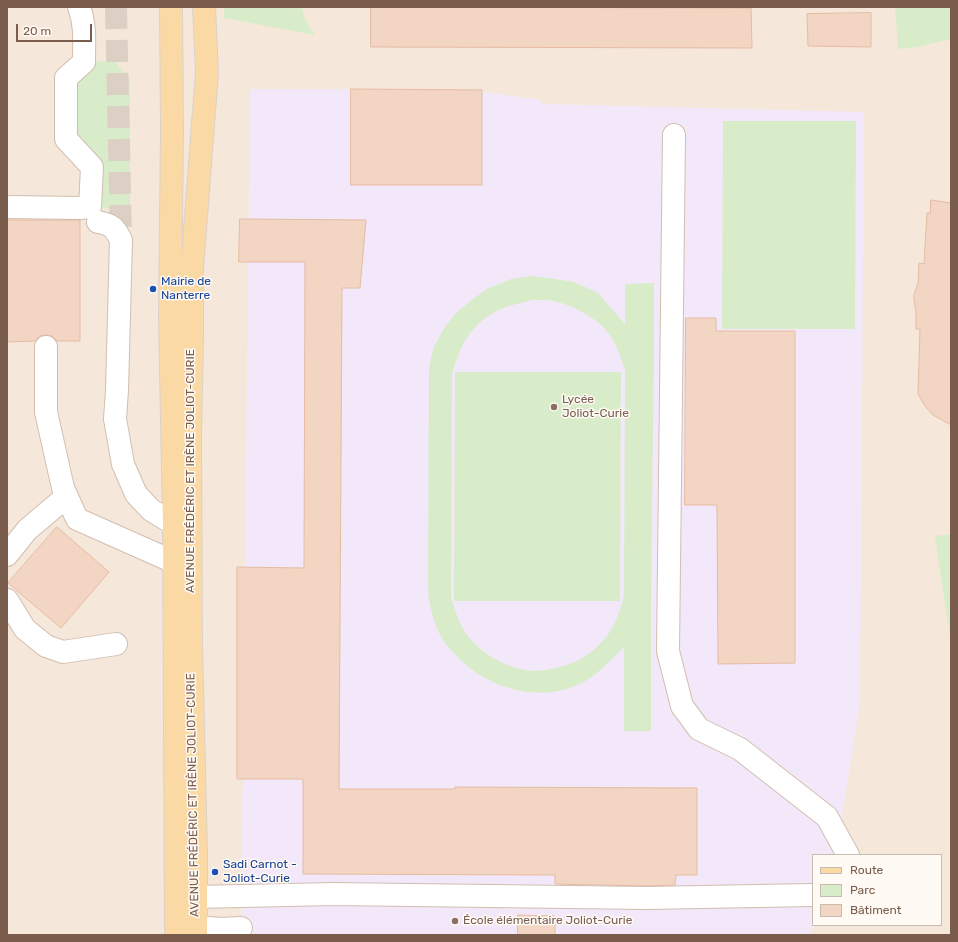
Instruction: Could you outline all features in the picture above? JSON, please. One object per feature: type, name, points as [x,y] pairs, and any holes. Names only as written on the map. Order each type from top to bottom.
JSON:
[{"type":"main road","name":"AVENUE FRÉDÉRIC ET IRÈNE JOLIOT-CURIE","points":[[171,7],[172,131],[170,316],[174,562],[189,932]]},
{"type":"main road","name":"AVENUE FRÉDÉRIC ET IRÈNE JOLIOT-CURIE","points":[[189,932],[196,897],[191,636],[190,434],[192,269],[207,72],[204,7]]},
{"type":"street","points":[[7,207],[90,207],[92,167],[66,139],[66,78],[84,62],[85,29],[84,18],[80,7]]},
{"type":"street","points":[[674,135],[668,651],[682,706],[699,729],[740,748],[827,817],[847,854]]},
{"type":"street","points":[[98,222],[111,226],[122,240],[115,419],[123,464],[136,494],[152,510],[174,524]]},
{"type":"street","points":[[46,347],[46,412],[63,488],[77,519],[174,562]]},
{"type":"street","points":[[7,555],[27,530],[67,496]]},
{"type":"street","points":[[7,600],[25,629],[46,646],[63,652],[116,644]]},
{"type":"street","points":[[196,897],[333,894],[647,898],[812,895]]},
{"type":"street","points":[[189,932],[242,928]]},
{"type":"shaded area","points":[[7,7],[951,7],[951,935],[7,935]]},
{"type":"shaded area","name":"Lycée Joliot-Curie","points":[[250,89],[471,90],[541,100],[541,104],[864,112],[860,701],[836,854],[812,854],[812,926],[814,926],[811,931],[811,935],[241,935]]},
{"type":"green space","points":[[224,7],[302,7],[307,22],[315,35],[224,18]]},
{"type":"green space","points":[[895,7],[951,7],[951,39],[917,47],[898,49]]},
{"type":"green space","points":[[114,61],[130,79],[130,209],[90,207],[91,167],[66,139],[66,78],[84,62]]},
{"type":"green space","points":[[723,121],[856,121],[855,329],[722,329]]},
{"type":"green space","points":[[531,276],[574,282],[598,293],[625,324],[625,284],[654,283],[651,731],[624,731],[624,647],[600,670],[580,684],[556,691],[540,693],[523,691],[491,681],[476,673],[463,663],[444,642],[433,616],[429,599],[428,575],[429,368],[433,349],[443,330],[454,315],[487,289],[511,279]],"holes":[[[533,300],[548,300],[562,303],[583,312],[595,320],[605,329],[613,340],[619,352],[625,371],[624,596],[620,610],[605,639],[590,653],[568,665],[534,671],[501,662],[481,650],[473,642],[460,623],[451,597],[452,375],[462,346],[480,323],[488,316],[501,309]]]},
{"type":"green space","points":[[455,372],[621,372],[620,601],[454,601]]},
{"type":"green space","points":[[951,534],[951,644],[935,536]]},
{"type":"building","points":[[371,7],[751,8],[752,48],[371,47]]},
{"type":"building","points":[[871,13],[871,47],[808,46],[807,14]]},
{"type":"building","points":[[351,89],[482,90],[482,185],[351,185]]},
{"type":"building","points":[[931,200],[951,203],[951,425],[933,415],[925,406],[918,394],[920,329],[916,329],[914,295],[918,283],[919,263],[924,264],[927,213],[930,213]]},
{"type":"building","points":[[240,219],[366,220],[360,288],[342,288],[339,789],[455,789],[455,787],[697,788],[697,875],[676,875],[675,885],[647,886],[555,884],[555,875],[303,874],[303,779],[237,779],[237,567],[304,568],[305,262],[239,262]]},
{"type":"building","points":[[7,220],[80,220],[80,341],[57,341],[52,336],[46,335],[39,336],[35,341],[7,342]]},
{"type":"building","points":[[686,318],[716,318],[716,331],[795,331],[795,663],[718,664],[717,505],[685,505]]},
{"type":"building","points":[[57,527],[109,572],[61,628],[8,583]]},
{"type":"building","points":[[518,915],[555,916],[555,935],[518,935]]},
{"type":"tunnel","points":[[116,7],[121,240]]},
{"type":"place","name":"Mairie de Nanterre","points":[[153,289]]},
{"type":"place","name":"Lycée Joliot-Curie","points":[[554,407]]},
{"type":"place","name":"Sadi Carnot - Joliot-Curie","points":[[215,872]]},
{"type":"place","name":"École élémentaire Joliot-Curie","points":[[455,921]]}]
